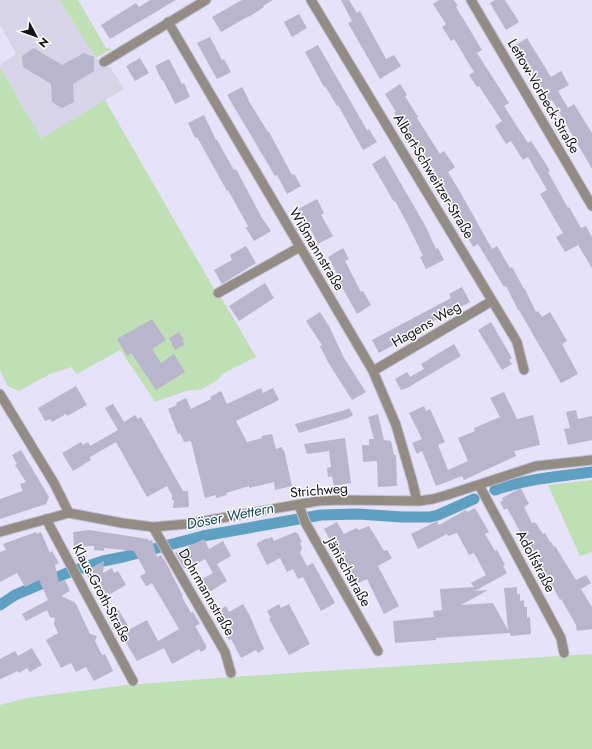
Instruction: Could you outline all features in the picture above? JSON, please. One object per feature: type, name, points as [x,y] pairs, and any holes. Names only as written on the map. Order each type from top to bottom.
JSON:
[{"type":"street","points":[[104,62],[206,0]]},
{"type":"street","name":"Albert-Schweitzer-Straße","points":[[311,0],[517,342],[524,370]]},
{"type":"street","name":"Lettow-Vorbeck-Straße","points":[[471,0],[592,206]]},
{"type":"street","name":"Wißmannstraße","points":[[168,22],[373,371],[396,425],[417,501]]},
{"type":"street","points":[[218,293],[300,247]]},
{"type":"street","name":"Hagens Weg","points":[[373,371],[492,301]]},
{"type":"street","points":[[0,394],[62,497],[69,513]]},
{"type":"street","name":"Strichweg","points":[[0,532],[69,513],[153,527],[187,524],[318,501],[417,501],[433,499],[536,466],[592,460]]},
{"type":"street","name":"Adolfstraße","points":[[479,485],[561,638],[564,653]]},
{"type":"street","name":"Jänischstraße","points":[[298,505],[304,519],[378,651]]},
{"type":"street","name":"Klaus-Groth-Straße","points":[[46,519],[133,681]]},
{"type":"street","name":"Dohrmannstraße","points":[[153,527],[225,652],[231,673]]},
{"type":"shaded area","points":[[0,0],[59,0],[103,68],[110,67],[124,89],[41,138],[0,65],[16,54],[0,25]]},
{"type":"green space","points":[[59,0],[78,0],[106,48],[112,49],[96,58]]},
{"type":"green space","points":[[0,66],[41,138],[105,100],[214,289],[221,297],[256,357],[222,374],[219,379],[202,389],[186,391],[155,402],[120,350],[77,374],[71,367],[50,374],[19,391],[8,386],[0,371]]},
{"type":"green space","points":[[592,480],[592,552],[580,556],[548,485]]},
{"type":"green space","points":[[592,654],[592,749],[0,749],[0,705],[26,698],[127,685]]},
{"type":"building","points":[[150,0],[176,0],[110,39],[101,25],[136,3],[139,7]]},
{"type":"building","points":[[242,0],[273,0],[249,17],[221,32],[212,17]]},
{"type":"building","points":[[341,0],[349,0],[357,13],[360,11],[386,59],[394,55],[401,66],[380,79],[348,23],[352,21]]},
{"type":"building","points":[[439,0],[454,0],[458,6],[456,7],[482,50],[477,53],[509,103],[504,106],[528,143],[531,141],[544,161],[550,171],[548,172],[581,228],[586,226],[592,237],[592,268],[578,245],[565,252],[556,237],[563,233],[540,194],[547,190],[528,157],[523,160],[511,141],[506,144],[495,126],[502,121],[479,86],[477,87],[469,75],[474,72],[454,39],[451,41],[442,27],[446,24],[433,4]]},
{"type":"building","points":[[495,0],[505,0],[519,22],[506,30],[490,3]]},
{"type":"building","points":[[299,14],[307,28],[292,37],[284,22]]},
{"type":"building","points":[[210,37],[222,60],[224,59],[231,72],[217,79],[197,43]]},
{"type":"building","points":[[527,38],[551,77],[561,71],[569,85],[558,91],[568,108],[574,104],[592,133],[592,169],[552,100],[548,102],[514,46]]},
{"type":"building","points":[[318,45],[367,130],[369,129],[377,142],[363,150],[338,105],[337,106],[325,86],[324,87],[305,52]]},
{"type":"building","points":[[34,48],[62,65],[84,53],[94,57],[94,71],[73,84],[74,102],[62,108],[52,102],[51,84],[23,67],[22,56]]},
{"type":"building","points":[[140,58],[149,73],[135,81],[126,66]]},
{"type":"building","points":[[169,59],[182,84],[184,83],[190,97],[175,104],[155,66]]},
{"type":"building","points":[[400,84],[407,95],[405,96],[418,117],[417,118],[440,154],[444,151],[455,167],[448,172],[492,249],[497,246],[510,268],[512,267],[536,312],[538,311],[542,317],[550,312],[567,341],[562,344],[578,374],[561,383],[518,310],[506,286],[504,287],[478,244],[473,247],[451,206],[435,180],[433,181],[407,139],[410,137],[394,113],[396,112],[385,94]]},
{"type":"building","points":[[242,87],[248,100],[269,132],[292,175],[294,174],[301,186],[287,194],[277,175],[275,176],[227,95]]},
{"type":"building","points":[[204,115],[216,140],[234,170],[236,169],[262,218],[271,231],[254,241],[246,228],[248,226],[228,190],[227,191],[197,137],[195,138],[188,123]]},
{"type":"building","points":[[385,156],[426,227],[436,249],[438,248],[444,260],[426,269],[420,257],[423,256],[408,225],[372,164]]},
{"type":"building","points":[[317,199],[324,213],[321,215],[333,236],[318,244],[307,222],[305,223],[298,209]]},
{"type":"building","points":[[246,246],[256,263],[222,284],[214,270],[232,260],[230,255]]},
{"type":"building","points":[[343,248],[349,259],[345,261],[361,292],[363,291],[371,305],[357,314],[339,282],[341,281],[328,257]]},
{"type":"building","points":[[265,283],[274,298],[239,321],[229,306]]},
{"type":"building","points":[[462,287],[470,302],[418,329],[419,331],[379,353],[372,340],[451,298],[449,294]]},
{"type":"building","points":[[320,312],[329,326],[344,358],[366,392],[352,400],[328,362],[320,346],[322,345],[306,321]]},
{"type":"building","points":[[152,319],[166,340],[152,349],[161,363],[174,354],[185,372],[156,390],[131,353],[127,356],[117,339]]},
{"type":"building","points":[[491,322],[512,358],[509,360],[512,364],[502,370],[478,330]]},
{"type":"building","points":[[179,332],[184,339],[182,340],[185,344],[175,350],[169,338]]},
{"type":"building","points":[[454,344],[461,356],[407,388],[401,390],[395,379],[407,372],[410,377],[424,369],[421,364]]},
{"type":"building","points":[[76,386],[87,405],[52,422],[50,419],[45,421],[38,408]]},
{"type":"building","points":[[261,388],[263,393],[273,388],[279,400],[236,421],[247,442],[272,434],[276,449],[282,447],[284,450],[292,486],[275,490],[274,482],[249,488],[249,486],[226,493],[227,495],[216,498],[216,495],[205,498],[191,441],[184,442],[180,433],[178,434],[168,409],[177,405],[176,403],[186,398],[191,409],[211,399],[210,397],[221,391],[227,404]]},
{"type":"building","points":[[504,392],[517,419],[533,415],[540,445],[514,451],[516,456],[464,480],[462,476],[436,486],[422,451],[417,454],[412,443],[422,439],[409,413],[424,406],[426,411],[430,409],[445,442],[438,445],[448,470],[468,461],[458,438],[475,431],[474,428],[500,417],[490,398]]},
{"type":"building","points":[[113,404],[124,422],[135,415],[138,419],[141,417],[183,491],[188,491],[189,507],[173,508],[174,500],[172,500],[172,495],[167,486],[147,497],[116,442],[90,457],[91,460],[73,471],[62,453],[81,442],[83,445],[88,442],[90,446],[118,430],[105,408]]},
{"type":"building","points":[[349,408],[353,415],[348,418],[299,433],[295,424],[345,410]]},
{"type":"building","points":[[576,410],[578,419],[592,416],[592,440],[568,445],[564,429],[570,428],[566,412]]},
{"type":"building","points":[[378,414],[384,440],[391,441],[394,455],[396,455],[397,486],[378,487],[377,461],[363,462],[362,445],[369,445],[369,439],[374,439],[368,417]]},
{"type":"building","points":[[345,438],[351,483],[334,486],[332,476],[328,477],[327,468],[331,467],[329,451],[307,454],[304,444]]},
{"type":"building","points":[[21,450],[49,497],[46,504],[0,519],[0,499],[23,491],[20,484],[26,482],[15,465],[17,464],[12,455]]},
{"type":"building","points":[[521,488],[529,504],[524,507],[532,523],[535,522],[543,534],[545,533],[576,580],[586,575],[591,583],[581,589],[592,607],[592,629],[577,631],[576,625],[553,587],[551,588],[507,508],[504,510],[500,502],[503,501],[502,498]]},
{"type":"building","points":[[475,508],[489,532],[485,534],[495,551],[497,550],[505,565],[503,566],[507,573],[475,591],[488,590],[461,605],[493,603],[508,630],[504,588],[517,587],[517,594],[520,594],[520,601],[524,600],[524,607],[527,607],[527,618],[530,617],[531,634],[511,636],[510,633],[436,638],[436,640],[395,643],[393,621],[434,617],[433,611],[442,610],[440,589],[474,587],[471,583],[486,575],[474,553],[469,555],[457,533],[448,536],[447,534],[418,549],[411,534],[437,521],[439,525],[466,510],[467,512]]},
{"type":"building","points":[[337,522],[344,534],[356,528],[359,530],[369,526],[384,551],[387,550],[392,558],[378,566],[399,606],[384,614],[367,579],[354,585],[324,529]]},
{"type":"building","points":[[89,530],[148,539],[149,541],[152,540],[157,557],[161,555],[164,559],[183,596],[182,597],[191,613],[193,612],[200,624],[195,626],[206,645],[206,649],[201,652],[199,649],[172,664],[164,648],[137,661],[125,641],[123,643],[107,615],[118,609],[130,629],[147,620],[158,641],[179,629],[152,583],[146,586],[140,576],[146,573],[134,551],[104,548],[104,551],[94,550],[94,546],[74,547],[73,532]]},
{"type":"building","points":[[36,532],[37,534],[41,532],[50,553],[52,551],[59,563],[55,565],[59,583],[65,580],[70,591],[61,596],[76,604],[90,634],[97,636],[95,641],[102,655],[105,654],[113,671],[94,681],[86,667],[76,672],[71,663],[61,668],[46,640],[58,633],[54,624],[55,618],[50,617],[47,610],[26,621],[22,614],[48,600],[39,580],[25,587],[17,573],[0,582],[0,552],[6,550],[3,544]]},
{"type":"building","points":[[295,532],[298,534],[302,542],[300,543],[302,548],[300,553],[307,566],[313,563],[335,603],[321,611],[303,577],[298,579],[293,569],[287,572],[280,558],[267,565],[257,545],[257,543],[267,538],[272,537],[274,541]]},
{"type":"building","points":[[204,539],[209,549],[223,541],[231,556],[217,564],[227,581],[203,596],[195,583],[213,573],[205,559],[191,567],[184,568],[175,553]]},
{"type":"building","points":[[104,561],[103,573],[112,568],[114,573],[118,571],[126,585],[100,600],[85,571]]},
{"type":"building","points":[[243,604],[250,616],[264,649],[258,653],[256,650],[241,658],[231,639],[229,640],[214,613],[226,606],[229,612]]},
{"type":"building","points":[[279,604],[281,608],[289,604],[310,644],[289,655],[269,619],[271,618],[267,611]]},
{"type":"building","points":[[32,648],[42,665],[30,672],[27,668],[19,673],[18,671],[0,679],[0,659],[15,651],[18,656]]},
{"type":"waterway","name":"Döser Wettern","points":[[495,490],[531,481],[592,472]]},
{"type":"waterway","name":"Döser Wettern","points":[[0,605],[15,595],[67,573],[103,561],[203,536],[321,515],[358,514],[430,517],[474,499]]}]
